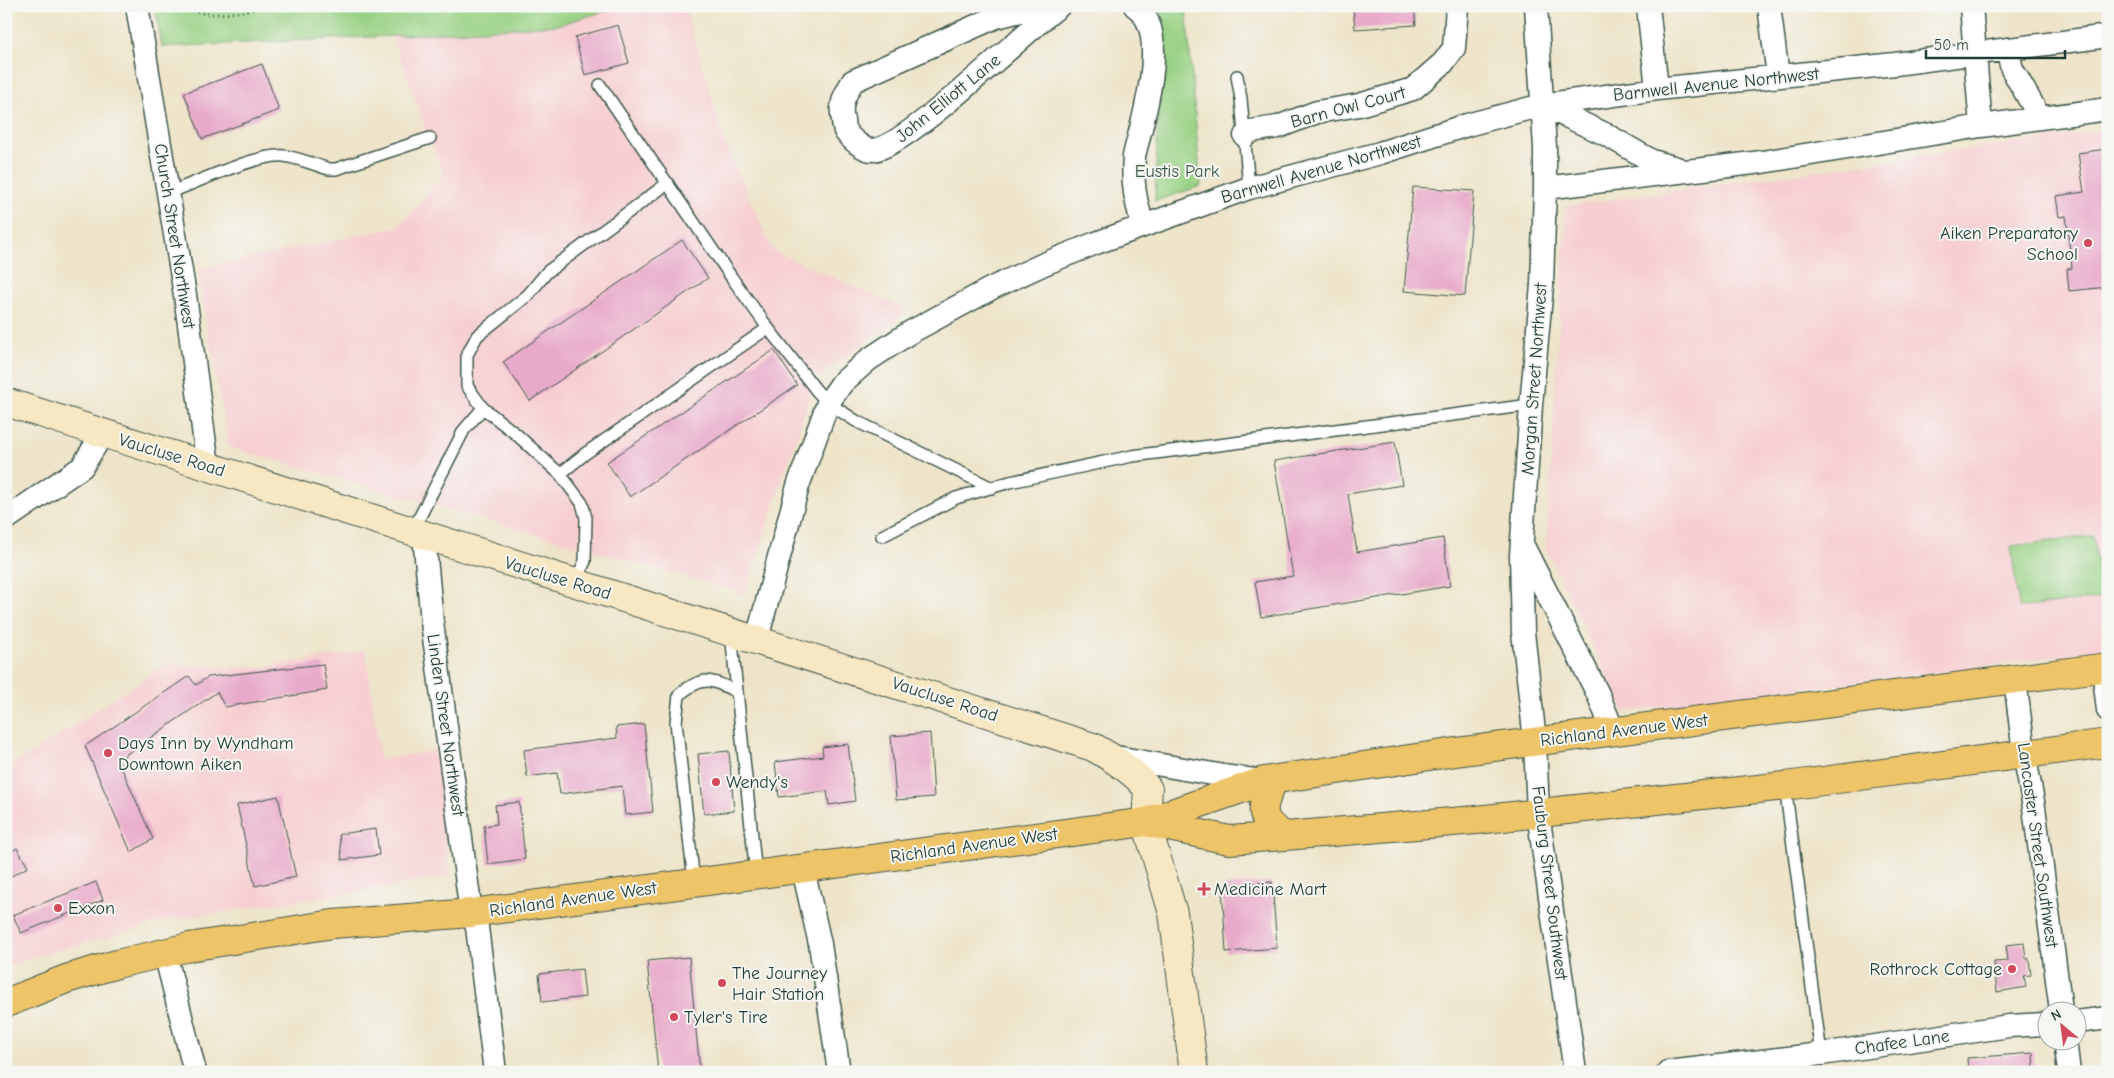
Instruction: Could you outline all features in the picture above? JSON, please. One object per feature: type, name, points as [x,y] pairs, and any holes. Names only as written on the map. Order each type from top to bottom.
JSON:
[{"type":"main road","name":"Richland Avenue West","points":[[6,1003],[66,979],[189,946],[333,924],[471,913],[1146,822],[1269,780],[1535,741],[2105,667]]},
{"type":"main road","name":"Richland Avenue West","points":[[1146,822],[1229,840],[1285,836],[1538,813],[1786,786],[2108,743]]},
{"type":"main road","points":[[1269,780],[1264,812],[1266,821],[1272,828],[1285,836]]},
{"type":"street","name":"Church Street Northwest","points":[[137,6],[185,294],[208,466]]},
{"type":"street","name":"John Elliott Lane","points":[[1041,6],[996,17],[853,81],[844,96],[841,113],[845,131],[860,145],[871,150],[886,147],[944,104],[1059,6]]},
{"type":"street","points":[[1135,6],[1140,10],[1148,24],[1154,61],[1151,83],[1134,156],[1133,170],[1135,198],[1143,225]]},
{"type":"street","name":"Barn Owl Court","points":[[1245,136],[1251,131],[1278,127],[1317,112],[1359,105],[1413,89],[1443,63],[1454,48],[1456,6]]},
{"type":"street","name":"Morgan Street Northwest","points":[[1522,544],[1531,406],[1542,285],[1545,188],[1536,6]]},
{"type":"street","points":[[1648,6],[1657,89]]},
{"type":"street","points":[[1769,6],[1778,76]]},
{"type":"street","points":[[1972,6],[1981,126]]},
{"type":"street","name":"Barnwell Avenue Northwest","points":[[757,639],[798,486],[828,403],[842,383],[854,370],[909,333],[992,288],[1044,264],[1143,225],[1249,188],[1380,153],[1467,125],[1542,105],[1657,89],[1895,64],[2108,36]]},
{"type":"street","points":[[2007,48],[2012,69],[2040,118]]},
{"type":"street","points":[[1542,105],[1605,134],[1652,161],[1676,168],[1702,170]]},
{"type":"street","points":[[1545,188],[1702,170],[1981,126],[2108,109]]},
{"type":"street","name":"Vaucluse Road","points":[[6,402],[1094,747],[1110,756],[1140,779],[1148,789],[1146,822]]},
{"type":"street","points":[[6,519],[82,467],[103,433]]},
{"type":"street","name":"Linden Street Northwest","points":[[418,534],[432,622],[471,913],[477,927],[495,1072]]},
{"type":"street","points":[[1522,544],[1598,694],[1612,731]]},
{"type":"street","name":"Fauburg Street Southwest","points":[[1522,544],[1523,632],[1535,741],[1538,813],[1575,1072]]},
{"type":"street","points":[[2105,667],[2108,710]]},
{"type":"street","name":"Lancaster Street Southwest","points":[[2015,679],[2060,1000]]},
{"type":"street","points":[[1110,756],[1230,777],[1269,780]]},
{"type":"street","points":[[1146,822],[1173,913],[1194,1072]]},
{"type":"street","points":[[803,869],[820,944],[839,1072]]},
{"type":"street","points":[[165,953],[195,1072]]},
{"type":"street","points":[[2086,1021],[2108,1018]]},
{"type":"street","name":"Chafee Lane","points":[[1668,1072],[1820,1054],[2009,1026],[2036,1025]]},
{"type":"street","points":[[2066,1050],[2069,1072]]},
{"type":"lane","points":[[1236,76],[1242,98],[1249,188]]},
{"type":"lane","points":[[600,85],[768,328],[828,403],[856,421],[992,488]]},
{"type":"lane","points":[[169,192],[268,157],[284,156],[329,169],[336,169],[430,138]]},
{"type":"lane","points":[[576,584],[585,561],[586,518],[582,503],[560,474],[516,434],[483,408],[467,386],[466,355],[477,336],[528,295],[547,272],[668,183]]},
{"type":"lane","points":[[560,474],[768,328]]},
{"type":"lane","points":[[882,536],[956,498],[1132,456],[1531,406]]},
{"type":"lane","points":[[418,534],[464,430],[483,408]]},
{"type":"lane","points":[[731,631],[756,875]]},
{"type":"lane","points":[[694,882],[676,722],[679,695],[691,685],[713,680],[737,692]]},
{"type":"lane","points":[[1786,786],[1820,1054]]},
{"type":"path","points":[[189,6],[191,9],[206,14],[234,13],[268,6]]},
{"type":"shaded area","points":[[622,6],[684,6],[726,146],[773,251],[908,310],[816,378],[745,594],[229,447],[197,269],[398,227],[443,175],[392,36],[558,25]]},
{"type":"shaded area","points":[[2108,130],[2108,650],[1624,712],[1546,549],[1566,206]]},
{"type":"shaded area","points":[[366,651],[380,760],[436,750],[450,877],[165,921],[31,958],[6,968],[6,770],[165,665],[263,667]]},
{"type":"green space","points":[[155,6],[622,6],[558,25],[392,36],[162,47]]},
{"type":"green space","name":"Eustis Park","points":[[1162,6],[1186,6],[1201,186],[1155,201]]},
{"type":"green space","points":[[2093,536],[2102,598],[2019,608],[2011,546]]},
{"type":"building","points":[[1353,6],[1414,6],[1416,25],[1355,29]]},
{"type":"building","points":[[618,25],[629,63],[585,75],[575,37]]},
{"type":"building","points":[[262,64],[279,110],[202,139],[184,93]]},
{"type":"building","name":"Aiken Preparatory School","points":[[2106,149],[2108,163],[2108,287],[2069,291],[2067,269],[2072,268],[2066,216],[2059,217],[2056,196],[2084,192],[2078,153]]},
{"type":"building","points":[[1413,187],[1474,191],[1465,296],[1404,291]]},
{"type":"building","points":[[682,240],[708,278],[530,401],[503,362]]},
{"type":"building","points":[[774,350],[797,385],[630,497],[607,462]]},
{"type":"building","points":[[1395,442],[1402,485],[1348,494],[1357,552],[1443,538],[1450,586],[1261,617],[1255,582],[1293,576],[1274,461]]},
{"type":"building","name":"Days Inn by Wyndham Downtown Aiken","points":[[323,664],[327,690],[225,707],[217,692],[118,760],[153,839],[131,852],[85,746],[189,676],[196,685],[208,677]]},
{"type":"building","points":[[644,724],[653,812],[625,815],[622,786],[560,794],[557,773],[527,777],[524,750],[617,738],[616,727]]},
{"type":"building","points":[[930,733],[934,797],[896,800],[891,736]]},
{"type":"building","points":[[848,744],[855,801],[829,805],[827,791],[779,797],[775,762],[823,756],[822,747]]},
{"type":"building","name":"Wendy's","points":[[729,751],[734,811],[704,814],[698,754]]},
{"type":"building","points":[[278,796],[296,877],[255,886],[237,805]]},
{"type":"building","points":[[519,802],[525,859],[488,864],[484,826],[497,824],[495,805]]},
{"type":"building","points":[[376,829],[379,855],[342,860],[339,834]]},
{"type":"building","points":[[17,848],[28,867],[6,879],[6,854]]},
{"type":"building","name":"Exxon","points":[[96,882],[103,900],[21,933],[13,915]]},
{"type":"building","points":[[1272,882],[1277,948],[1226,952],[1222,886]]},
{"type":"building","name":"Rothrock Cottage","points":[[2024,943],[2026,958],[2029,958],[2031,975],[2024,976],[2026,987],[1997,992],[1994,962],[2008,961],[2006,945]]},
{"type":"building","name":"Tyler's Tire","points":[[689,957],[700,1072],[658,1072],[647,961]]},
{"type":"building","points":[[582,969],[585,997],[542,1002],[539,974]]},
{"type":"building","points":[[2033,1053],[2034,1072],[1968,1072],[1967,1058]]},
{"type":"place","name":"Aiken Preparatory School","points":[[2088,243]]},
{"type":"place","name":"Days Inn by Wyndham Downtown Aiken","points":[[108,753]]},
{"type":"place","name":"Wendy's","points":[[716,782]]},
{"type":"place","name":"Medicine Mart","points":[[1204,889]]},
{"type":"place","name":"Exxon","points":[[58,908]]},
{"type":"place","name":"Rothrock Cottage","points":[[2012,969]]},
{"type":"place","name":"The Journey Hair Station","points":[[722,983]]},
{"type":"place","name":"Tyler's Tire","points":[[674,1017]]}]
